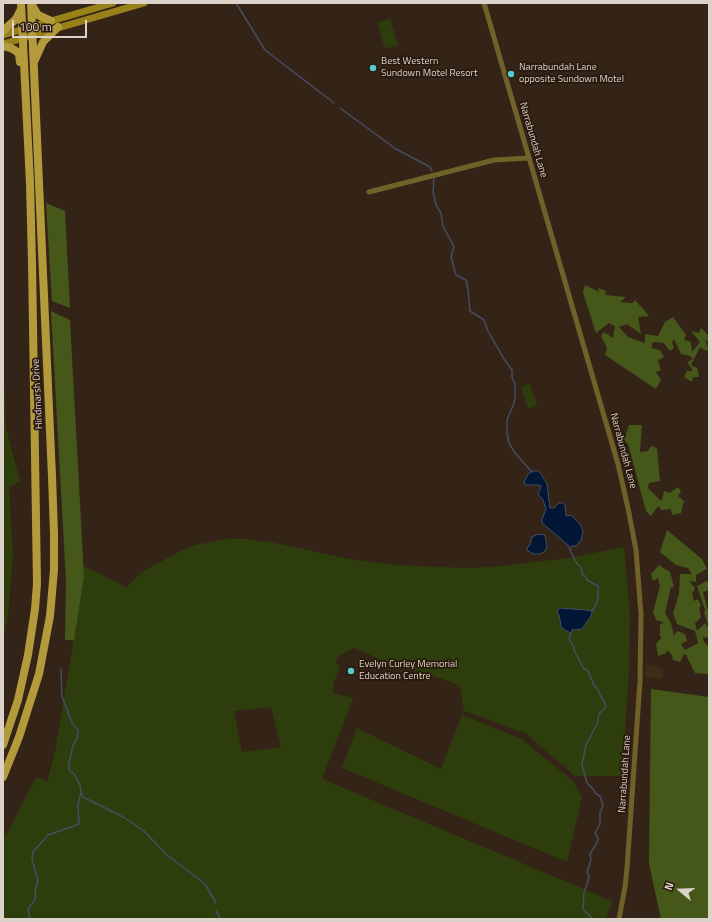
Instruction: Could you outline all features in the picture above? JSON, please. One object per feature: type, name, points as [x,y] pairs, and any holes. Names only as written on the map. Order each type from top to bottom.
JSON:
[{"type":"main road","points":[[31,3],[38,15],[51,21]]},
{"type":"main road","name":"Hindmarsh Drive","points":[[3,777],[19,737],[39,674],[52,598],[54,570],[54,534],[31,3]]},
{"type":"main road","points":[[3,31],[16,19],[21,6]]},
{"type":"main road","name":"Hindmarsh Drive","points":[[3,745],[18,700],[27,662],[37,584],[30,182],[21,6]]},
{"type":"main road","points":[[33,69],[40,46],[58,27]]},
{"type":"main road","points":[[3,45],[11,48],[18,54],[25,92]]},
{"type":"main road","points":[[33,304],[44,302]]},
{"type":"street","points":[[3,35],[113,3]]},
{"type":"street","points":[[3,45],[130,4],[144,3]]},
{"type":"street","name":"Narrabundah Lane","points":[[484,3],[618,464],[629,513],[638,568],[641,614],[640,681],[627,868],[619,919]]},
{"type":"street","points":[[369,192],[494,160],[529,158]]},
{"type":"shaded area","points":[[646,665],[663,668],[662,679],[645,677]]},
{"type":"green space","points":[[390,19],[398,45],[385,49],[378,23]]},
{"type":"green space","points":[[46,203],[65,211],[70,308],[52,301]]},
{"type":"green space","points":[[585,285],[599,292],[598,288],[606,291],[605,295],[626,297],[620,302],[633,303],[635,300],[649,316],[638,317],[641,334],[627,324],[619,327],[628,337],[645,343],[645,334],[658,336],[665,322],[673,317],[686,335],[684,340],[691,342],[692,352],[700,342],[691,331],[699,333],[701,328],[709,336],[709,342],[705,340],[709,351],[700,347],[691,365],[697,368],[699,377],[693,377],[692,382],[684,377],[687,371],[692,371],[687,362],[693,359],[690,356],[681,354],[674,339],[672,342],[674,348],[670,351],[664,343],[653,342],[651,348],[660,350],[664,357],[658,360],[661,370],[656,372],[661,380],[656,389],[605,355],[607,348],[601,336],[604,332],[613,338],[615,326],[609,323],[596,333],[583,293]]},
{"type":"green space","points":[[51,311],[70,320],[84,577],[74,640],[65,640],[66,581]]},
{"type":"green space","points":[[3,357],[6,428],[20,481],[9,487],[13,557],[8,613],[3,641]]},
{"type":"green space","points":[[530,384],[537,405],[528,408],[521,387]]},
{"type":"green space","points":[[629,425],[642,425],[640,452],[648,451],[651,446],[657,448],[660,481],[649,483],[648,488],[660,500],[662,500],[664,491],[670,493],[678,487],[681,491],[678,496],[684,501],[681,513],[672,515],[671,509],[662,510],[658,506],[651,516],[646,511],[628,444],[624,440]]},
{"type":"green space","points":[[667,530],[702,559],[707,569],[696,575],[696,582],[690,582],[695,588],[692,594],[694,601],[698,599],[701,606],[699,608],[701,617],[695,623],[697,631],[705,623],[709,629],[709,638],[703,637],[704,642],[708,646],[709,674],[695,673],[686,655],[684,654],[680,662],[673,660],[672,655],[667,650],[666,653],[658,656],[656,644],[662,637],[660,636],[660,625],[664,622],[656,620],[653,612],[660,586],[658,578],[653,581],[651,574],[659,565],[670,572],[674,587],[671,587],[665,613],[671,623],[674,636],[677,631],[685,634],[687,641],[681,644],[685,650],[698,643],[695,631],[677,624],[673,613],[679,594],[680,574],[692,574],[688,568],[676,565],[660,552]]},
{"type":"green space","points":[[228,539],[245,539],[270,542],[349,559],[394,565],[463,568],[492,567],[569,558],[624,547],[630,615],[629,669],[622,776],[575,776],[525,733],[464,711],[460,686],[443,679],[386,662],[354,648],[340,655],[336,661],[336,664],[340,666],[333,685],[333,693],[353,698],[322,779],[612,901],[606,919],[3,919],[3,839],[36,777],[47,782],[56,747],[84,577],[84,566],[126,587],[144,571],[176,553],[195,545]],"holes":[[[271,707],[281,747],[242,752],[234,711]]]},
{"type":"green space","points":[[707,581],[709,583],[709,590],[703,592],[709,615],[709,626],[697,586]]},
{"type":"green space","points":[[651,689],[709,697],[709,919],[661,919],[649,864]]},
{"type":"green space","points":[[462,715],[522,739],[574,782],[582,797],[567,862],[342,768],[357,728],[441,769]]},
{"type":"water","points":[[538,471],[547,484],[550,508],[554,508],[559,503],[563,503],[565,505],[566,516],[571,515],[580,524],[583,531],[581,540],[576,546],[571,546],[570,550],[568,545],[542,523],[546,509],[543,500],[538,494],[541,487],[540,485],[525,485],[524,482],[529,473]]},
{"type":"water","points":[[538,534],[545,535],[547,547],[544,552],[534,554],[528,551],[527,548],[530,545],[532,537]]},
{"type":"water","points":[[559,608],[592,611],[591,616],[582,629],[572,630],[571,633],[563,629],[561,626],[559,615],[557,613]]},
{"type":"waterway","points":[[236,3],[265,50],[334,103]]},
{"type":"waterway","points":[[340,108],[396,149],[430,167],[432,171]]},
{"type":"waterway","points":[[434,178],[433,192],[436,205],[441,213],[443,226],[454,247],[451,257],[456,275],[466,280],[470,311],[484,320],[488,331],[512,370],[512,377],[515,384],[515,397],[507,420],[507,433],[509,443],[515,453],[532,472]]},
{"type":"waterway","points":[[570,550],[577,564],[581,567],[582,574],[587,580],[598,586],[598,597],[596,605],[592,611]]},
{"type":"waterway","points":[[571,633],[569,638],[574,650],[583,668],[588,671],[594,685],[606,705],[599,714],[598,722],[586,745],[582,765],[587,783],[595,793],[600,796],[603,806],[600,812],[600,824],[595,833],[598,838],[597,843],[590,854],[591,860],[587,872],[589,877],[584,892],[583,909],[591,917],[591,919]]},
{"type":"waterway","points":[[30,919],[28,909],[36,898],[35,890],[38,881],[32,859],[33,852],[48,835],[79,824],[78,805],[81,793],[80,785],[74,774],[69,770],[73,745],[77,739],[78,730],[72,723],[62,696],[61,669]]},
{"type":"waterway","points":[[82,793],[83,797],[123,817],[144,831],[166,854],[205,884],[216,903]]},
{"type":"waterway","points":[[216,911],[221,919]]},
{"type":"place","name":"Best Western Sundown Motel Resort","points":[[373,68]]},
{"type":"place","name":"Narrabundah Lane opposite Sundown Motel","points":[[511,74]]},
{"type":"place","name":"Evelyn Curley Memorial Education Centre","points":[[351,671]]}]
